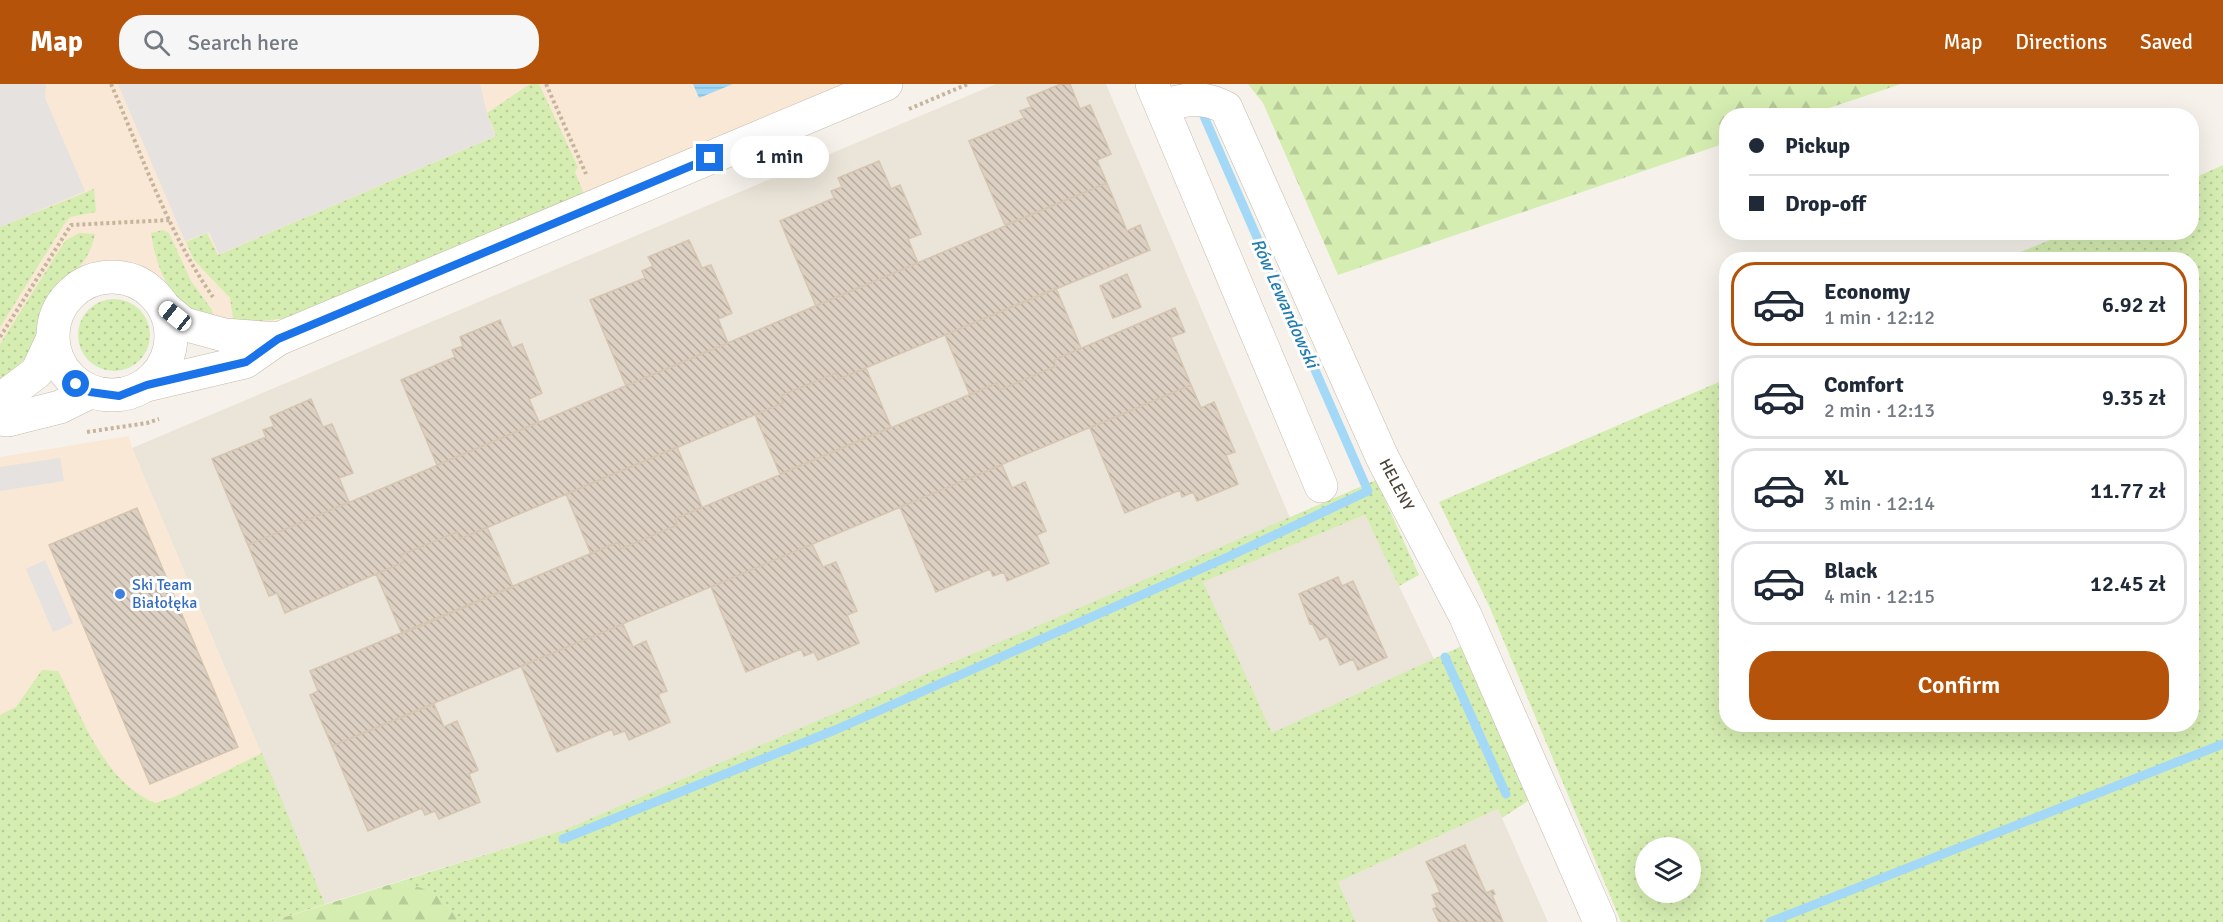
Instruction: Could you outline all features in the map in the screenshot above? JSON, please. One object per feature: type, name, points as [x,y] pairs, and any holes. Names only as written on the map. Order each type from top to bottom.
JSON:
[{"type":"street","points":[[52,340],[56,356],[64,371],[76,384],[90,392],[119,396],[147,385],[246,362],[278,339],[886,84]]},
{"type":"street","points":[[1157,96],[1321,486]]},
{"type":"street","name":"HELENY","points":[[1157,96],[1181,100],[1210,99],[1226,108],[1383,459],[1465,615],[1600,922]]},
{"type":"street","points":[[0,400],[37,372],[52,340],[55,319],[64,300],[80,286],[98,278],[115,276],[131,279],[146,287],[184,324],[224,335],[278,339]]},
{"type":"street","points":[[147,385],[159,373],[168,358],[172,342],[171,325],[165,308]]},
{"type":"street","points":[[0,419],[8,420],[60,406],[90,392]]},
{"type":"path","points":[[111,84],[170,220],[199,277],[217,303]]},
{"type":"path","points":[[546,84],[600,204]]},
{"type":"path","points":[[0,337],[71,225],[170,220]]},
{"type":"shaded area","points":[[0,84],[845,84],[308,310],[272,321],[215,322],[176,298],[161,276],[131,263],[110,261],[82,266],[57,288],[43,310],[38,337],[0,383]]},
{"type":"shaded area","points":[[0,84],[46,84],[45,98],[85,191],[0,227]]},
{"type":"shaded area","points":[[118,84],[480,84],[495,136],[219,254],[209,232],[185,241]]},
{"type":"shaded area","points":[[996,84],[1106,84],[1290,518],[564,830],[325,904],[132,448]]},
{"type":"shaded area","points":[[129,436],[132,448],[325,904],[269,922],[0,922],[0,457]]},
{"type":"shaded area","points":[[60,458],[64,481],[0,491],[0,467]]},
{"type":"shaded area","points":[[1365,515],[1434,659],[1272,734],[1202,582]]},
{"type":"shaded area","points":[[45,560],[73,623],[53,632],[26,569]]},
{"type":"shaded area","points":[[1498,809],[1548,922],[1356,922],[1338,882]]},
{"type":"green space","points":[[530,84],[539,84],[578,167],[575,172],[584,194],[287,318],[234,324],[230,298],[194,260],[186,242],[207,233],[218,255],[496,136],[487,113]]},
{"type":"green space","points":[[1248,84],[1901,84],[1829,108],[1719,108],[1719,145],[1338,275],[1263,103]]},
{"type":"green space","points":[[2223,165],[2223,922],[1621,922],[1490,608],[1439,502],[1719,382],[1719,732],[2199,732],[2199,252],[2021,252],[2050,240],[2199,240],[2199,176]]},
{"type":"green space","points":[[94,189],[96,212],[70,217],[0,327],[0,227]]},
{"type":"green space","points":[[163,230],[169,233],[191,281],[212,310],[215,322],[188,308],[178,299],[163,276],[151,233]]},
{"type":"green space","points":[[79,233],[95,234],[87,256],[48,301],[38,336],[27,356],[0,383],[0,344],[65,241]]},
{"type":"green space","points":[[114,299],[134,305],[144,315],[150,335],[144,355],[134,365],[114,371],[94,365],[84,355],[78,335],[84,315],[94,305]]},
{"type":"green space","points":[[1376,480],[1419,575],[1399,586],[1365,515],[1203,582],[1272,733],[1464,645],[1530,796],[1528,801],[1502,818],[1498,809],[1338,882],[1356,922],[458,922],[446,904],[434,894],[398,882],[564,830]]},
{"type":"green space","points":[[42,670],[58,671],[86,728],[108,764],[121,780],[137,793],[155,803],[174,797],[262,753],[325,904],[269,922],[0,922],[0,715],[16,707]]},
{"type":"green space","points":[[398,882],[434,893],[446,904],[458,922],[269,922]]},
{"type":"water","points":[[693,84],[733,84],[699,98]]},
{"type":"building","points":[[1061,84],[1070,84],[1080,109],[1090,105],[1111,154],[1097,160],[1107,183],[1005,225],[969,141],[1024,118],[1020,111],[1031,107],[1027,98]]},
{"type":"building","points":[[879,161],[891,189],[900,185],[921,234],[908,239],[918,263],[816,306],[780,221],[834,198],[831,191],[842,187],[838,178]]},
{"type":"building","points":[[1107,183],[1127,231],[1140,225],[1150,250],[839,379],[836,373],[780,396],[783,403],[460,539],[457,532],[401,555],[404,562],[285,613],[277,593],[269,596],[248,545]]},
{"type":"building","points":[[689,240],[702,268],[711,265],[732,313],[718,319],[728,343],[626,386],[590,300],[645,278],[642,271],[653,266],[648,257]]},
{"type":"building","points":[[1127,274],[1141,307],[1113,318],[1100,286]]},
{"type":"building","points":[[1056,288],[1081,348],[1054,360],[1056,366],[1000,390],[997,383],[970,395],[945,335]]},
{"type":"building","points":[[1175,308],[1185,332],[1171,337],[1191,385],[332,746],[310,695],[318,691],[310,671],[618,542],[621,549],[677,525],[675,519],[997,383],[1000,390],[1056,366],[1054,360]]},
{"type":"building","points":[[500,320],[512,348],[522,344],[542,393],[529,399],[539,422],[437,465],[401,380],[455,357],[452,350],[463,346],[460,337]]},
{"type":"building","points":[[866,368],[891,427],[780,474],[755,415],[783,403],[780,396],[836,373],[839,379]]},
{"type":"building","points":[[1191,385],[1201,408],[1214,402],[1235,452],[1226,455],[1238,484],[1197,501],[1193,492],[1182,497],[1180,490],[1125,513],[1090,428]]},
{"type":"building","points":[[311,399],[323,427],[332,424],[353,473],[339,478],[349,502],[248,545],[212,459],[266,437],[263,430],[274,426],[270,417]]},
{"type":"building","points":[[677,447],[702,507],[675,519],[677,525],[621,549],[618,542],[591,554],[566,494]]},
{"type":"building","points":[[1002,465],[1012,488],[1025,482],[1046,531],[1037,535],[1049,563],[1007,581],[1004,572],[993,576],[990,569],[936,592],[900,507]]},
{"type":"building","points":[[137,508],[238,747],[150,784],[49,545]]},
{"type":"building","points":[[487,527],[513,587],[402,634],[376,574],[404,562],[401,555],[457,532],[460,539]]},
{"type":"building","points":[[812,544],[823,567],[836,562],[857,611],[847,615],[859,643],[818,660],[814,652],[804,656],[801,649],[746,672],[711,587]]},
{"type":"building","points":[[1338,577],[1342,586],[1353,581],[1387,657],[1358,670],[1353,659],[1340,665],[1327,636],[1320,640],[1312,623],[1310,624],[1299,594]]},
{"type":"building","points":[[623,624],[633,647],[646,641],[667,691],[658,694],[670,722],[629,740],[625,731],[614,735],[612,729],[557,752],[521,666]]},
{"type":"building","points":[[434,704],[444,727],[457,721],[478,770],[469,774],[480,802],[439,819],[435,811],[425,815],[422,808],[368,831],[332,746]]},
{"type":"building","points":[[1465,845],[1486,893],[1493,890],[1495,894],[1492,895],[1503,922],[1439,922],[1433,909],[1437,907],[1432,895],[1440,892],[1426,862]]},
{"type":"waterway","points":[[563,839],[835,730],[1230,556],[1368,491],[1203,114]]},
{"type":"waterway","name":"Rów Lewandowski","points":[[1445,657],[1506,794]]},
{"type":"waterway","points":[[1770,922],[2223,744]]},
{"type":"place","name":"Ski Team Białołęka","points":[[120,594]]},
{"type":"route","points":[[76,384],[90,392],[119,396],[147,385],[246,362],[278,339],[710,158]]}]
